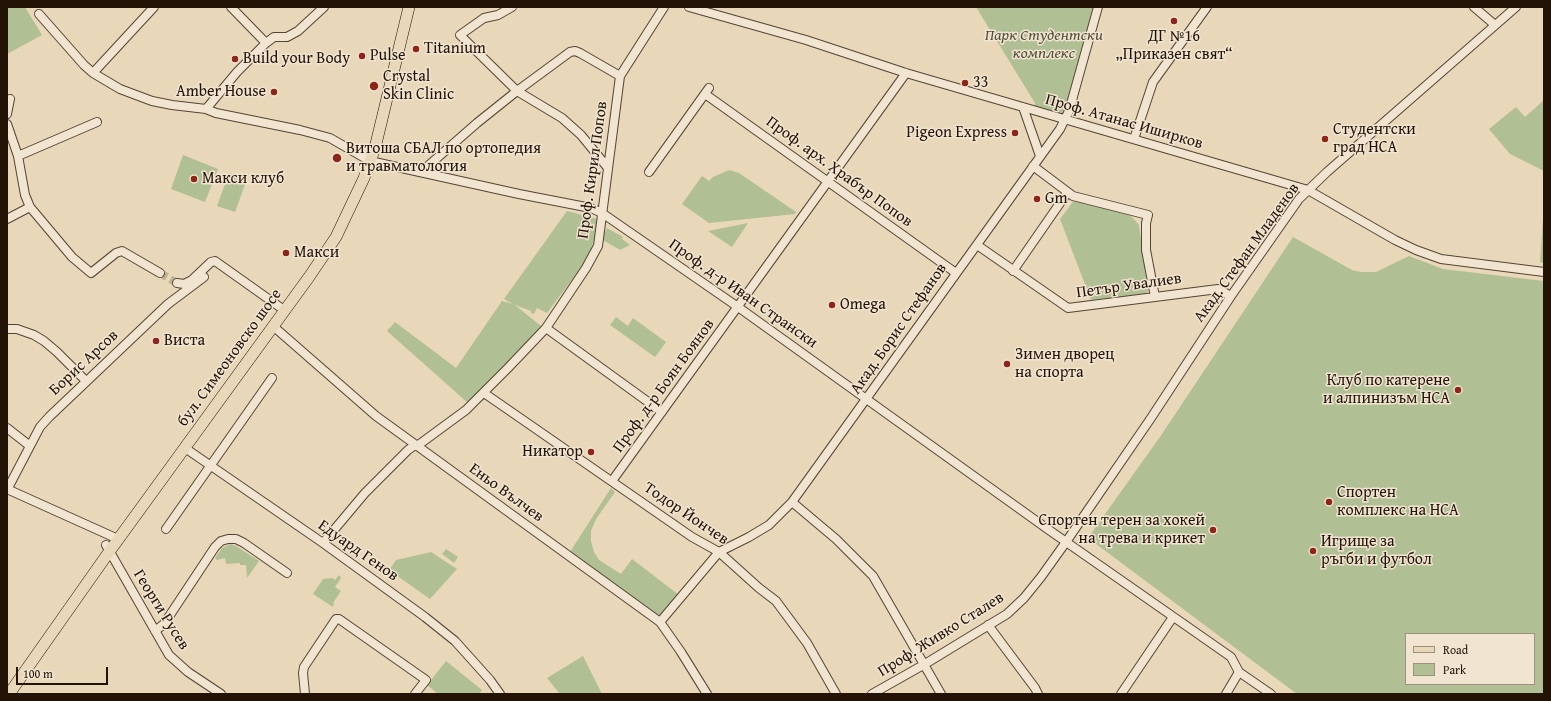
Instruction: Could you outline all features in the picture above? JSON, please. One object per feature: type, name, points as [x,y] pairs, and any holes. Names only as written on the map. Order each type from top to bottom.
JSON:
[{"type":"main road","name":"бул. Симеоновско шосе","points":[[367,160],[402,7]]},
{"type":"main road","name":"бул. Симеоновско шосе","points":[[7,685],[282,309],[331,232],[367,160],[387,102],[409,7]]},
{"type":"main road","name":"бул. Симеоновско шосе","points":[[9,694],[111,543],[185,448],[273,326],[282,309]]},
{"type":"street","points":[[93,73],[154,7]]},
{"type":"street","points":[[231,7],[266,43]]},
{"type":"street","points":[[211,111],[237,72],[266,43],[274,37],[288,37],[298,31],[324,7]]},
{"type":"street","points":[[512,7],[498,15],[484,18],[460,35],[517,91],[562,118],[581,135],[608,168]]},
{"type":"street","name":"Проф. Кирил Попов","points":[[322,543],[365,493],[408,450],[466,410],[484,393],[546,328],[586,268],[598,246],[620,76],[664,7]]},
{"type":"street","name":"Проф. Атанас Иширков","points":[[689,7],[806,40],[906,73],[1308,190],[1394,240],[1441,259],[1544,272]]},
{"type":"street","name":"Акад. Борис Стефанов","points":[[660,622],[719,552],[769,526],[792,502],[977,245],[1066,119],[1070,111],[1098,7]]},
{"type":"street","points":[[1134,139],[1153,82],[1207,7]]},
{"type":"street","points":[[1474,7],[1495,25]]},
{"type":"street","name":"Акад. Стефан Младенов","points":[[1066,542],[1151,418],[1231,296],[1299,199],[1327,172],[1516,7]]},
{"type":"street","points":[[39,14],[84,65],[93,73],[120,89],[152,101],[211,111],[324,136],[340,143],[367,160]]},
{"type":"street","points":[[421,172],[477,123],[564,55],[575,51],[620,76]]},
{"type":"street","name":"Проф. д-р Боян Боянов","points":[[612,481],[906,73]]},
{"type":"street","name":"Проф. арх. Храбър Попов","points":[[649,172],[707,91],[828,182],[956,273]]},
{"type":"street","points":[[7,114],[10,99]]},
{"type":"street","points":[[1023,107],[1040,156]]},
{"type":"street","points":[[18,156],[97,122]]},
{"type":"street","points":[[7,124],[18,156],[25,195],[30,206],[72,257],[91,273],[119,252],[127,253],[160,273]]},
{"type":"street","name":"Проф. д-р Иван Странски","points":[[367,160],[518,194],[591,208],[602,213],[738,307],[1066,542],[1231,657],[1239,672]]},
{"type":"street","points":[[1033,166],[1073,196],[1148,215],[1146,224],[1146,250],[1155,297]]},
{"type":"street","points":[[1012,270],[1067,193]]},
{"type":"street","points":[[7,219],[30,206]]},
{"type":"street","name":"Петър Увалиев","points":[[977,245],[1068,308],[1218,289],[1231,296]]},
{"type":"street","points":[[177,283],[184,284],[192,280],[211,262],[215,261],[282,309]]},
{"type":"street","name":"Борис Арсов","points":[[7,489],[40,427],[58,407],[168,304],[204,277]]},
{"type":"street","name":"Еньо Вълчев","points":[[273,326],[376,416],[660,622],[707,694]]},
{"type":"street","points":[[7,328],[18,329],[34,335],[58,352],[83,378]]},
{"type":"street","points":[[546,328],[662,412]]},
{"type":"street","points":[[166,529],[272,378]]},
{"type":"street","name":"Тодор Йончев","points":[[484,393],[692,537],[719,552],[759,588],[776,601],[807,643],[836,694]]},
{"type":"street","points":[[7,428],[30,446]]},
{"type":"street","name":"Едуард Генов","points":[[185,448],[405,602],[455,641],[486,675],[500,694]]},
{"type":"street","points":[[7,489],[111,543]]},
{"type":"street","points":[[792,502],[836,539],[873,576],[941,694]]},
{"type":"street","points":[[155,631],[164,624],[215,547],[221,541],[236,539],[287,573]]},
{"type":"street","name":"Проф. Живко Сталев","points":[[872,694],[925,664],[1007,614],[1024,598],[1042,577],[1066,542]]},
{"type":"street","name":"Георги Русев","points":[[111,543],[155,631],[169,655],[188,672],[221,694]]},
{"type":"street","points":[[1121,694],[1173,617]]},
{"type":"street","points":[[305,694],[303,673],[304,667],[336,619],[339,619],[426,680],[415,694]]},
{"type":"street","points":[[988,625],[1038,694]]},
{"type":"street","points":[[1226,694],[1239,672],[1271,694]]},
{"type":"green space","points":[[7,7],[25,7],[42,35],[7,54]]},
{"type":"green space","name":"Парк Студентски комплекс","points":[[976,7],[1095,7],[1064,113],[1061,115],[1034,110],[1035,103]]},
{"type":"green space","points":[[1544,100],[1544,171],[1510,154],[1489,129],[1516,107],[1525,117]]},
{"type":"green space","name":"Макси клуб","points":[[183,155],[218,169],[205,202],[171,189]]},
{"type":"green space","points":[[729,170],[739,173],[796,212],[795,214],[709,223],[682,204],[702,176],[709,181],[713,177]]},
{"type":"green space","points":[[229,173],[247,179],[235,212],[217,206]]},
{"type":"green space","points":[[1075,199],[1131,216],[1139,225],[1148,290],[1146,294],[1091,300],[1060,219]]},
{"type":"green space","points":[[1544,205],[1544,263],[1540,262]]},
{"type":"green space","points":[[567,211],[597,219],[595,235],[589,257],[547,313],[537,308],[534,314],[531,313],[531,311],[515,305],[541,326],[485,400],[468,403],[387,331],[395,322],[456,368],[502,301],[513,304],[504,299]]},
{"type":"green space","points":[[748,223],[732,247],[708,231]]},
{"type":"green space","points":[[607,228],[623,237],[622,239],[630,245],[620,250],[603,240]]},
{"type":"green space","name":"Спортен комплекс на НСА","points":[[1293,237],[1352,270],[1361,272],[1376,272],[1409,256],[1443,269],[1544,281],[1544,694],[1297,694],[1088,538],[1162,434]]},
{"type":"green space","points":[[616,317],[628,326],[633,318],[666,342],[655,357],[610,325]]},
{"type":"green space","points":[[611,488],[615,492],[596,519],[591,531],[591,541],[594,552],[599,560],[621,574],[632,559],[679,595],[660,618],[570,552]]},
{"type":"green space","points":[[230,544],[236,546],[259,561],[247,578],[246,565],[240,565],[240,563],[226,564],[225,558],[217,560],[215,558],[222,548]]},
{"type":"green space","points":[[446,549],[458,557],[454,563],[442,554]]},
{"type":"green space","points":[[431,552],[457,569],[430,599],[389,570],[396,560]]},
{"type":"green space","points":[[339,575],[341,578],[335,587],[341,591],[333,603],[333,607],[313,594],[323,579],[332,578],[335,580]]},
{"type":"green space","points":[[583,656],[602,694],[560,694],[547,678]]},
{"type":"green space","points":[[446,661],[482,690],[479,694],[438,694],[427,685]]},
{"type":"tunnel","points":[[160,273],[177,283]]},
{"type":"place","name":"ДГ №16 „Приказен свят“","points":[[1174,21]]},
{"type":"place","name":"Titanium","points":[[416,49]]},
{"type":"place","name":"Pulse","points":[[362,56]]},
{"type":"place","name":"Build your Body","points":[[235,59]]},
{"type":"place","name":"33","points":[[965,83]]},
{"type":"place","name":"Crystal Skin Clinic","points":[[374,86]]},
{"type":"place","name":"Amber House","points":[[274,92]]},
{"type":"place","name":"Pigeon Express","points":[[1015,133]]},
{"type":"place","name":"Студентски град НСА","points":[[1325,139]]},
{"type":"place","name":"Витоша СБАЛ по ортопедия и травматология","points":[[337,158]]},
{"type":"place","name":"Макси клуб","points":[[194,179]]},
{"type":"place","name":"Gm","points":[[1037,199]]},
{"type":"place","name":"Макси","points":[[286,253]]},
{"type":"place","name":"Omega","points":[[832,305]]},
{"type":"place","name":"Виста","points":[[156,341]]},
{"type":"place","name":"Зимен дворец на спорта","points":[[1007,364]]},
{"type":"place","name":"Клуб по катерене и алпинизъм НСА","points":[[1458,390]]},
{"type":"place","name":"Никатор","points":[[591,452]]},
{"type":"place","name":"Спортен комплекс на НСА","points":[[1329,502]]},
{"type":"place","name":"Спортен терен за хокей на трева и крикет","points":[[1213,530]]},
{"type":"place","name":"Игрище за ръгби и футбол","points":[[1313,551]]}]
